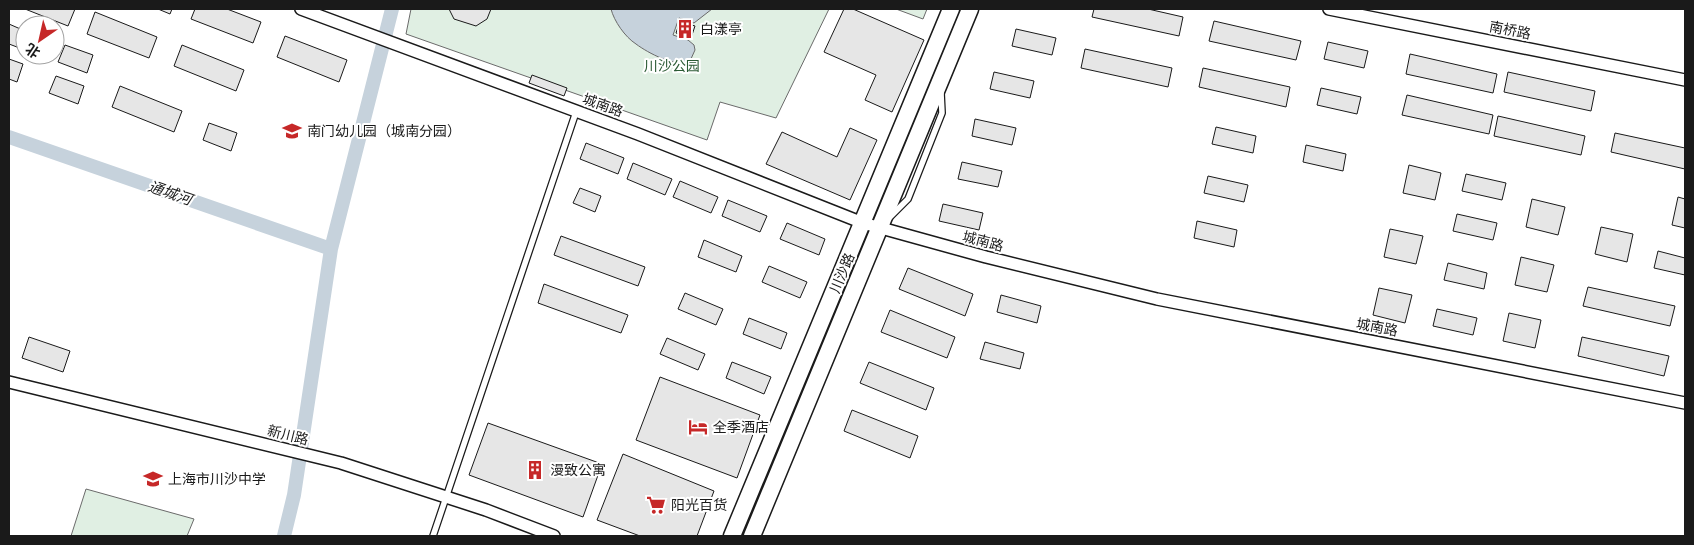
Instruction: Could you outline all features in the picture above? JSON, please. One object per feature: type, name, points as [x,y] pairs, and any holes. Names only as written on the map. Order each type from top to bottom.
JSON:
[{"type":"main road","name":"川沙路","points":[[732,536],[951,9]]},
{"type":"main road","name":"川沙路","points":[[752,536],[970,9]]},
{"type":"street","name":"城南路","points":[[301,9],[638,134],[880,228],[986,257],[1157,299],[1685,403]]},
{"type":"street","name":"南桥路","points":[[1329,9],[1685,80]]},
{"type":"street","name":"新川路","points":[[9,382],[333,462],[445,496],[554,536]]},
{"type":"lane","points":[[433,536],[576,112]]},
{"type":"green space","name":"川沙公园","points":[[411,9],[829,9],[776,118],[720,102],[707,140],[406,34]]},
{"type":"green space","points":[[896,9],[927,9],[923,19]]},
{"type":"green space","points":[[86,489],[194,519],[187,536],[71,536]]},
{"type":"shaded area","points":[[611,9],[712,9],[694,23],[679,18],[673,35],[688,40],[694,45],[695,50],[690,61],[677,63],[662,58],[636,44],[620,28]]},
{"type":"building","points":[[25,9],[75,9],[68,26],[65,25],[65,15],[40,15]]},
{"type":"building","points":[[158,9],[172,9],[170,14]]},
{"type":"building","points":[[195,9],[227,9],[261,22],[253,43],[191,19]]},
{"type":"building","points":[[449,9],[491,9],[487,19],[476,26],[454,19]]},
{"type":"building","points":[[844,9],[853,9],[924,40],[892,112],[865,100],[876,75],[824,52]]},
{"type":"building","points":[[1094,9],[1148,9],[1183,17],[1179,36],[1092,17]]},
{"type":"building","points":[[95,12],[157,37],[149,58],[87,34]]},
{"type":"building","name":"白漾亭","points":[[680,21],[695,26],[691,38],[676,33]]},
{"type":"building","points":[[1214,21],[1301,41],[1296,60],[1209,41]]},
{"type":"building","points":[[9,24],[15,27],[15,46],[9,44]]},
{"type":"building","points":[[1016,29],[1056,38],[1052,55],[1012,46]]},
{"type":"building","points":[[285,36],[347,60],[339,82],[277,57]]},
{"type":"building","points":[[1328,42],[1368,51],[1364,68],[1324,59]]},
{"type":"building","points":[[65,45],[93,55],[87,73],[65,65]]},
{"type":"building","points":[[182,45],[244,70],[236,91],[174,66]]},
{"type":"building","points":[[1085,49],[1172,68],[1168,87],[1081,68]]},
{"type":"building","points":[[1410,54],[1497,74],[1493,93],[1406,74]]},
{"type":"building","points":[[9,59],[15,61],[15,65],[23,65],[17,82],[9,79]]},
{"type":"building","points":[[1203,68],[1290,87],[1286,107],[1199,87]]},
{"type":"building","points":[[994,72],[1034,81],[1030,98],[990,89]]},
{"type":"building","points":[[1508,72],[1595,91],[1591,111],[1504,92]]},
{"type":"building","points":[[532,75],[567,88],[564,96],[529,83]]},
{"type":"building","points":[[56,76],[84,86],[78,104],[49,93]]},
{"type":"building","points":[[120,86],[182,111],[174,132],[112,107]]},
{"type":"building","points":[[1321,88],[1361,97],[1357,114],[1317,105]]},
{"type":"building","points":[[1407,95],[1493,115],[1489,134],[1402,115]]},
{"type":"building","points":[[1498,116],[1585,136],[1581,155],[1494,136]]},
{"type":"building","points":[[975,119],[1016,128],[1012,145],[972,136]]},
{"type":"building","points":[[209,123],[237,133],[231,151],[203,140]]},
{"type":"building","points":[[1216,127],[1256,136],[1253,153],[1212,144]]},
{"type":"building","points":[[850,128],[877,140],[850,200],[766,164],[782,132],[837,157]]},
{"type":"building","points":[[1615,133],[1685,148],[1685,169],[1611,152]]},
{"type":"building","points":[[586,143],[624,158],[618,174],[580,159]]},
{"type":"building","points":[[1306,145],[1346,154],[1343,171],[1303,162]]},
{"type":"building","points":[[962,162],[1002,171],[998,187],[958,179]]},
{"type":"building","points":[[633,163],[672,179],[665,195],[627,179]]},
{"type":"building","points":[[1409,165],[1441,173],[1435,200],[1403,193]]},
{"type":"building","points":[[1466,174],[1506,183],[1502,200],[1462,191]]},
{"type":"building","points":[[1208,176],[1248,185],[1244,202],[1204,193]]},
{"type":"building","points":[[680,181],[718,197],[711,213],[673,197]]},
{"type":"building","points":[[580,188],[601,196],[595,212],[573,203]]},
{"type":"building","points":[[1678,197],[1685,199],[1685,228],[1672,225]]},
{"type":"building","points":[[1532,199],[1565,207],[1558,235],[1526,227]]},
{"type":"building","points":[[728,200],[767,216],[760,232],[722,216]]},
{"type":"building","points":[[943,204],[983,213],[979,230],[939,221]]},
{"type":"building","points":[[1457,214],[1497,223],[1493,240],[1453,231]]},
{"type":"building","points":[[1197,221],[1237,230],[1234,247],[1194,238]]},
{"type":"building","points":[[787,223],[825,239],[819,255],[780,239]]},
{"type":"building","points":[[1601,227],[1633,234],[1627,262],[1595,254]]},
{"type":"building","points":[[1390,229],[1423,236],[1416,264],[1384,257]]},
{"type":"building","points":[[561,236],[645,267],[638,286],[554,255]]},
{"type":"building","points":[[704,240],[742,256],[736,272],[698,257]]},
{"type":"building","points":[[1658,251],[1685,258],[1685,275],[1654,268]]},
{"type":"building","points":[[1521,257],[1554,265],[1547,292],[1515,285]]},
{"type":"building","points":[[1448,263],[1487,273],[1484,289],[1444,280]]},
{"type":"building","points":[[769,266],[807,282],[800,298],[762,282]]},
{"type":"building","points":[[908,268],[973,294],[965,316],[899,289]]},
{"type":"building","points":[[544,284],[628,315],[621,333],[538,303]]},
{"type":"building","points":[[1588,287],[1675,306],[1670,326],[1583,306]]},
{"type":"building","points":[[1379,288],[1412,295],[1405,323],[1373,315]]},
{"type":"building","points":[[685,293],[723,309],[716,325],[678,309]]},
{"type":"building","points":[[1001,295],[1041,306],[1037,323],[997,312]]},
{"type":"building","points":[[1437,309],[1477,318],[1473,335],[1433,326]]},
{"type":"building","points":[[890,310],[955,337],[947,358],[881,332]]},
{"type":"building","points":[[1509,313],[1541,320],[1535,348],[1503,341]]},
{"type":"building","points":[[749,318],[787,333],[781,349],[743,334]]},
{"type":"building","points":[[29,337],[70,351],[63,372],[22,358]]},
{"type":"building","points":[[1582,337],[1669,356],[1664,376],[1578,356]]},
{"type":"building","points":[[667,338],[705,354],[698,370],[660,354]]},
{"type":"building","points":[[985,342],[1024,353],[1020,369],[980,359]]},
{"type":"building","points":[[732,362],[771,377],[764,394],[726,378]]},
{"type":"building","points":[[869,362],[934,388],[926,410],[860,383]]},
{"type":"building","name":"全季酒店","points":[[660,377],[760,415],[737,478],[636,440]]},
{"type":"building","points":[[852,410],[918,436],[910,458],[844,431]]},
{"type":"building","name":"漫致公寓","points":[[488,423],[602,464],[583,517],[469,475]]},
{"type":"building","name":"阳光百货","points":[[623,454],[714,491],[697,536],[640,536],[597,520]]},
{"type":"waterway","name":"通城河","points":[[284,536],[294,495],[331,249],[392,9]]},
{"type":"waterway","name":"通城河","points":[[9,137],[331,249]]},
{"type":"place","name":"白漾亭","points":[[685,29]]},
{"type":"place","name":"南门幼儿园（城南分园）","points":[[292,131]]},
{"type":"place","name":"全季酒店","points":[[698,427]]},
{"type":"place","name":"漫致公寓","points":[[535,470]]},
{"type":"place","name":"上海市川沙中学","points":[[153,479]]},
{"type":"place","name":"阳光百货","points":[[656,505]]}]
